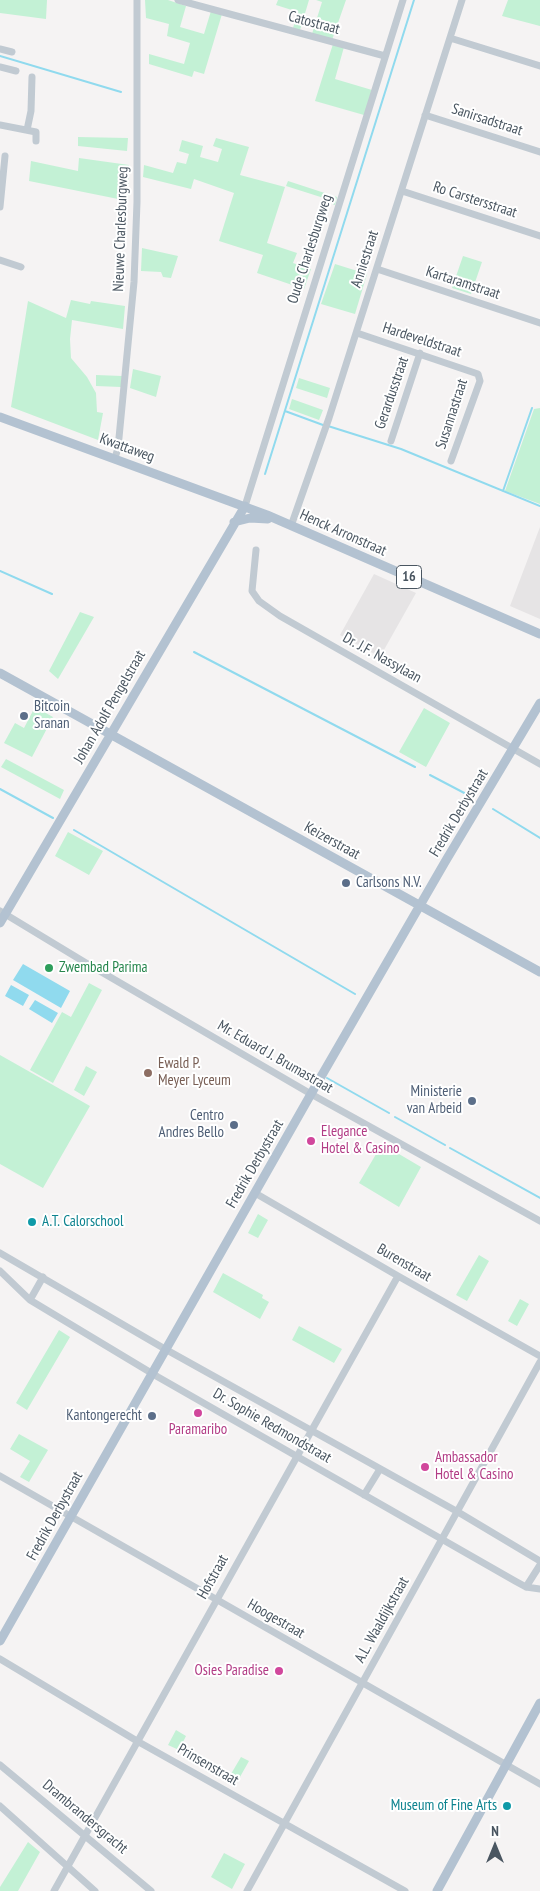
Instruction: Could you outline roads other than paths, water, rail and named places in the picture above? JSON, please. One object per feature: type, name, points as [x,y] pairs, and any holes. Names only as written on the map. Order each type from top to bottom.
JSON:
[{"type":"main road","name":"Kwattaweg","points":[[0,417],[245,506]]},
{"type":"main road","name":"Henck Arronstraat","points":[[245,506],[540,634]]},
{"type":"main road","name":"Johan Adolf Pengelstraat","points":[[0,923],[3,913],[245,506]]},
{"type":"main road","points":[[234,522],[256,518],[278,520]]},
{"type":"main road","name":"Keizerstraat","points":[[0,673],[540,972]]},
{"type":"main road","name":"Fredrik Derbystraat","points":[[0,1641],[311,1094],[540,703]]},
{"type":"main road","points":[[437,1891],[540,1703]]},
{"type":"street","name":"Nieuwe Charlesburgweg","points":[[115,458],[118,448],[134,282],[137,202],[137,0]]},
{"type":"street","name":"Catostraat","points":[[178,0],[385,56]]},
{"type":"street","name":"Oude Charlesburgweg","points":[[245,506],[403,0]]},
{"type":"street","name":"Anniestraat","points":[[291,526],[357,333],[462,0]]},
{"type":"street","points":[[450,38],[540,66]]},
{"type":"street","points":[[0,49],[12,52]]},
{"type":"street","points":[[0,67],[16,72]]},
{"type":"street","points":[[27,130],[31,111],[32,77]]},
{"type":"street","name":"Sanirsadstraat","points":[[425,115],[540,152]]},
{"type":"street","points":[[0,125],[36,132],[36,140]]},
{"type":"street","points":[[0,207],[5,156]]},
{"type":"street","name":"Ro Carstersstraat","points":[[402,191],[540,236]]},
{"type":"street","points":[[0,260],[21,267]]},
{"type":"street","name":"Kartaramstraat","points":[[377,269],[540,323]]},
{"type":"street","name":"Hardeveldstraat","points":[[357,333],[478,374]]},
{"type":"street","name":"Gerardusstraat","points":[[391,441],[420,353]]},
{"type":"street","name":"Susannastraat","points":[[451,461],[480,381],[478,374]]},
{"type":"street","name":"Dr. J.F. Nassylaan","points":[[256,550],[252,591],[259,601],[280,616],[540,764]]},
{"type":"street","name":"Mr. Eduard J. Brumastraat","points":[[3,913],[311,1094],[540,1221]]},
{"type":"street","name":"Burenstraat","points":[[255,1193],[540,1356]]},
{"type":"street","name":"Dr. Sophie Redmondstraat","points":[[0,1253],[165,1349],[458,1512],[540,1560]]},
{"type":"street","name":"Dr. Sophie Redmondstraat","points":[[1,1274],[30,1300],[152,1373],[526,1587],[540,1589]]},
{"type":"street","name":"Hofstraat","points":[[54,1891],[398,1276]]},
{"type":"street","points":[[30,1300],[43,1277]]},
{"type":"street","name":"A.L. Waaldijkstraat","points":[[247,1891],[540,1362]]},
{"type":"street","points":[[364,1495],[380,1469]]},
{"type":"street","name":"Hoogestraat","points":[[0,1476],[70,1518],[540,1784]]},
{"type":"street","points":[[526,1587],[540,1565]]},
{"type":"street","name":"Prinsenstraat","points":[[0,1659],[138,1741],[405,1891]]},
{"type":"street","name":"Drambrandersgracht","points":[[0,1764],[151,1891]]},
{"type":"street","points":[[0,1806],[95,1891]]},
{"type":"water","points":[[23,964],[70,991],[61,1008],[13,980]]},
{"type":"water","points":[[11,985],[29,995],[23,1006],[5,996]]},
{"type":"water","points":[[35,1000],[58,1013],[52,1023],[29,1009]]},
{"type":"waterway","points":[[265,474],[414,0]]},
{"type":"waterway","points":[[0,56],[121,92]]},
{"type":"waterway","points":[[503,491],[532,408]]},
{"type":"waterway","points":[[285,411],[323,425]]},
{"type":"waterway","points":[[328,426],[401,449],[540,506]]},
{"type":"waterway","points":[[0,571],[52,594]]},
{"type":"waterway","points":[[194,652],[415,767]]},
{"type":"waterway","points":[[430,775],[470,796]]},
{"type":"waterway","points":[[0,789],[53,818]]},
{"type":"waterway","points":[[493,809],[540,838]]},
{"type":"waterway","points":[[74,830],[355,994]]},
{"type":"waterway","points":[[327,1078],[389,1113]]},
{"type":"waterway","points":[[395,1117],[445,1145]]},
{"type":"waterway","points":[[450,1148],[540,1198]]},
{"type":"place","name":"Bitcoin Sranan","points":[[24,716]]},
{"type":"place","name":"Carlsons N.V.","points":[[346,883]]},
{"type":"place","name":"Zwembad Parima","points":[[49,968]]},
{"type":"place","name":"Ewald P. Meyer Lyceum","points":[[148,1073]]},
{"type":"place","name":"Ministerie van Arbeid","points":[[472,1101]]},
{"type":"place","name":"Centro Andres Bello","points":[[234,1125]]},
{"type":"place","name":"Elegance Hotel & Casino","points":[[311,1141]]},
{"type":"place","name":"A.T. Calorschool","points":[[32,1222]]},
{"type":"place","name":"Paramaribo","points":[[198,1413]]},
{"type":"place","name":"Kantongerecht","points":[[152,1416]]},
{"type":"place","name":"Ambassador Hotel & Casino","points":[[425,1467]]},
{"type":"place","name":"Osies Paradise","points":[[279,1671]]},
{"type":"place","name":"Museum of Fine Arts","points":[[507,1806]]}]
